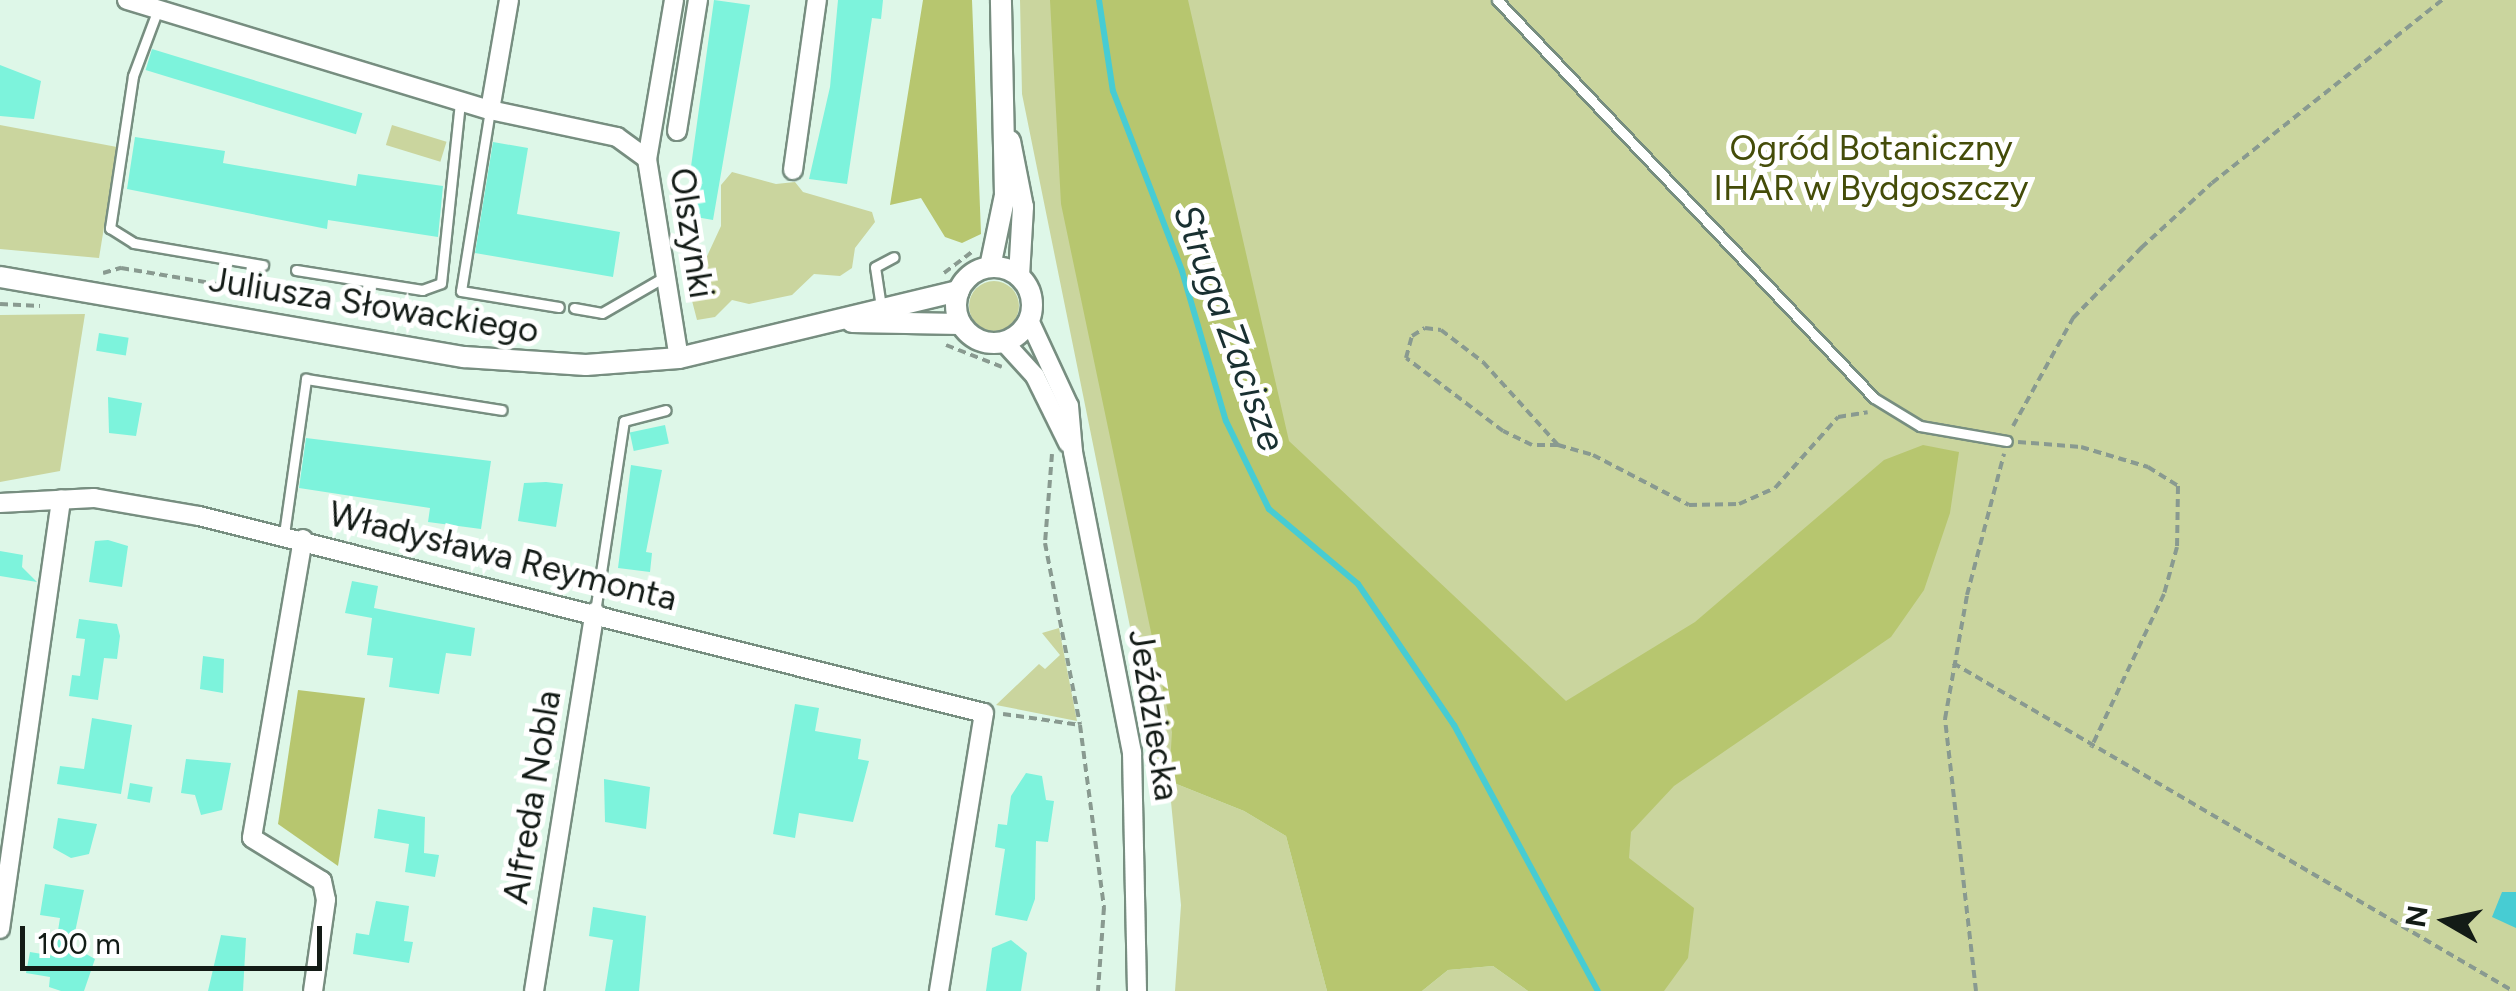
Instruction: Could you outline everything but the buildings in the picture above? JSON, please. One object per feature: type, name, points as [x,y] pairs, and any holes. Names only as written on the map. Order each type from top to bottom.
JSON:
[{"type":"street","points":[[127,0],[490,110],[617,136],[646,160]]},
{"type":"street","points":[[490,110],[509,0]]},
{"type":"street","name":"Olszynki","points":[[674,0],[646,160],[679,358]]},
{"type":"street","points":[[678,131],[698,0]]},
{"type":"street","points":[[793,170],[817,0]]},
{"type":"street","points":[[1001,0],[1003,224],[990,267],[959,291],[960,324],[979,340],[1004,342],[1029,320],[1031,294],[1019,276],[1023,207],[1005,125]]},
{"type":"street","points":[[990,267],[1019,276]]},
{"type":"street","name":"Juliusza Słowackiego","points":[[0,277],[502,362],[586,365],[679,358],[845,322],[922,311],[959,291]]},
{"type":"street","name":"Juliusza Słowackiego","points":[[0,290],[70,290]]},
{"type":"street","name":"Juliusza Słowackiego","points":[[845,322],[881,308],[922,311],[960,324]]},
{"type":"street","name":"Jeździecka","points":[[1029,320],[1065,389],[1072,452],[1132,752],[1137,991]]},
{"type":"street","name":"Jeździecka","points":[[1004,342],[1035,376],[1072,452]]},
{"type":"street","name":"Władysława Reymonta","points":[[0,504],[94,498],[284,534],[984,712]]},
{"type":"street","points":[[0,929],[61,499]]},
{"type":"street","points":[[303,539],[252,838],[322,881],[326,900],[313,991]]},
{"type":"street","name":"Alfreda Nobla","points":[[534,991],[595,612]]},
{"type":"street","points":[[938,991],[984,712]]},
{"type":"lane","points":[[1498,0],[1893,413],[1920,426],[2007,441]]},
{"type":"lane","points":[[158,8],[133,76],[110,228],[134,243],[263,265]]},
{"type":"lane","points":[[296,270],[422,290],[440,283],[460,101]]},
{"type":"lane","points":[[490,110],[461,290],[559,307]]},
{"type":"lane","points":[[881,308],[875,267],[894,257]]},
{"type":"lane","points":[[574,308],[602,313],[666,276]]},
{"type":"lane","points":[[284,534],[306,379],[502,410]]},
{"type":"lane","points":[[595,612],[624,421],[666,410]]},
{"type":"path","points":[[1976,991],[1945,719],[1953,662],[2007,441],[2065,330],[2140,248],[2212,183],[2442,0]]},
{"type":"path","points":[[973,251],[920,287],[924,334],[975,361],[1008,368]]},
{"type":"path","points":[[84,272],[121,268],[383,312],[449,335]]},
{"type":"path","points":[[1558,445],[1483,362],[1440,330],[1425,328],[1412,336],[1406,358],[1502,431],[1532,445],[1558,445],[1593,455],[1689,505],[1739,504],[1775,488],[1838,417],[1893,413]]},
{"type":"path","points":[[2007,441],[2080,447],[2148,467],[2178,486],[2176,547],[2164,594],[2091,748]]},
{"type":"path","points":[[1050,445],[1054,470],[1045,543],[1080,724],[1104,907],[1098,991]]},
{"type":"path","points":[[1953,662],[2091,748],[2513,991]]},
{"type":"path","points":[[984,712],[1080,724]]},
{"type":"green space","points":[[923,0],[972,0],[981,234],[962,243],[945,237],[921,198],[890,205]]},
{"type":"green space","name":"Ogród Botaniczny IHAR w Bydgoszczy","points":[[1020,0],[2516,0],[2516,991],[1602,991],[1312,801],[1157,760],[1022,94]]},
{"type":"green space","points":[[1050,0],[1188,0],[1289,441],[1566,701],[1695,622],[1884,460],[1923,445],[1959,452],[1950,513],[1924,590],[1891,637],[1674,786],[1631,832],[1629,858],[1694,908],[1688,958],[1664,991],[1528,991],[1493,966],[1448,970],[1422,991],[1327,991],[1286,836],[1244,811],[1169,781],[1172,732],[1061,204]]},
{"type":"green space","points":[[0,125],[117,147],[99,258],[0,249]]},
{"type":"green space","points":[[392,125],[447,142],[440,162],[386,145]]},
{"type":"green space","points":[[732,172],[776,184],[795,182],[803,192],[872,212],[875,222],[855,248],[852,268],[840,276],[814,274],[792,295],[749,304],[732,300],[715,317],[697,320],[690,293],[721,226],[721,185]]},
{"type":"green space","points":[[994,281],[1012,288],[1019,306],[1012,324],[994,331],[976,324],[969,306],[976,288]]},
{"type":"green space","points":[[85,314],[60,471],[0,482],[0,315]]},
{"type":"green space","points":[[1059,628],[1077,721],[996,705],[1039,664],[1045,669],[1060,655],[1042,633]]},
{"type":"green space","points":[[298,690],[365,698],[338,866],[278,824]]},
{"type":"green space","points":[[1169,781],[1244,811],[1286,836],[1327,991],[1175,991],[1181,905]]},
{"type":"green space","points":[[1493,966],[1528,991],[1422,991],[1448,970]]},
{"type":"water","points":[[2502,892],[2516,892],[2516,928],[2492,917]]},
{"type":"waterway","name":"Struga Zacisze","points":[[1099,0],[1113,91],[1182,271],[1226,421],[1269,509],[1358,584],[1454,725],[1598,991]]}]
